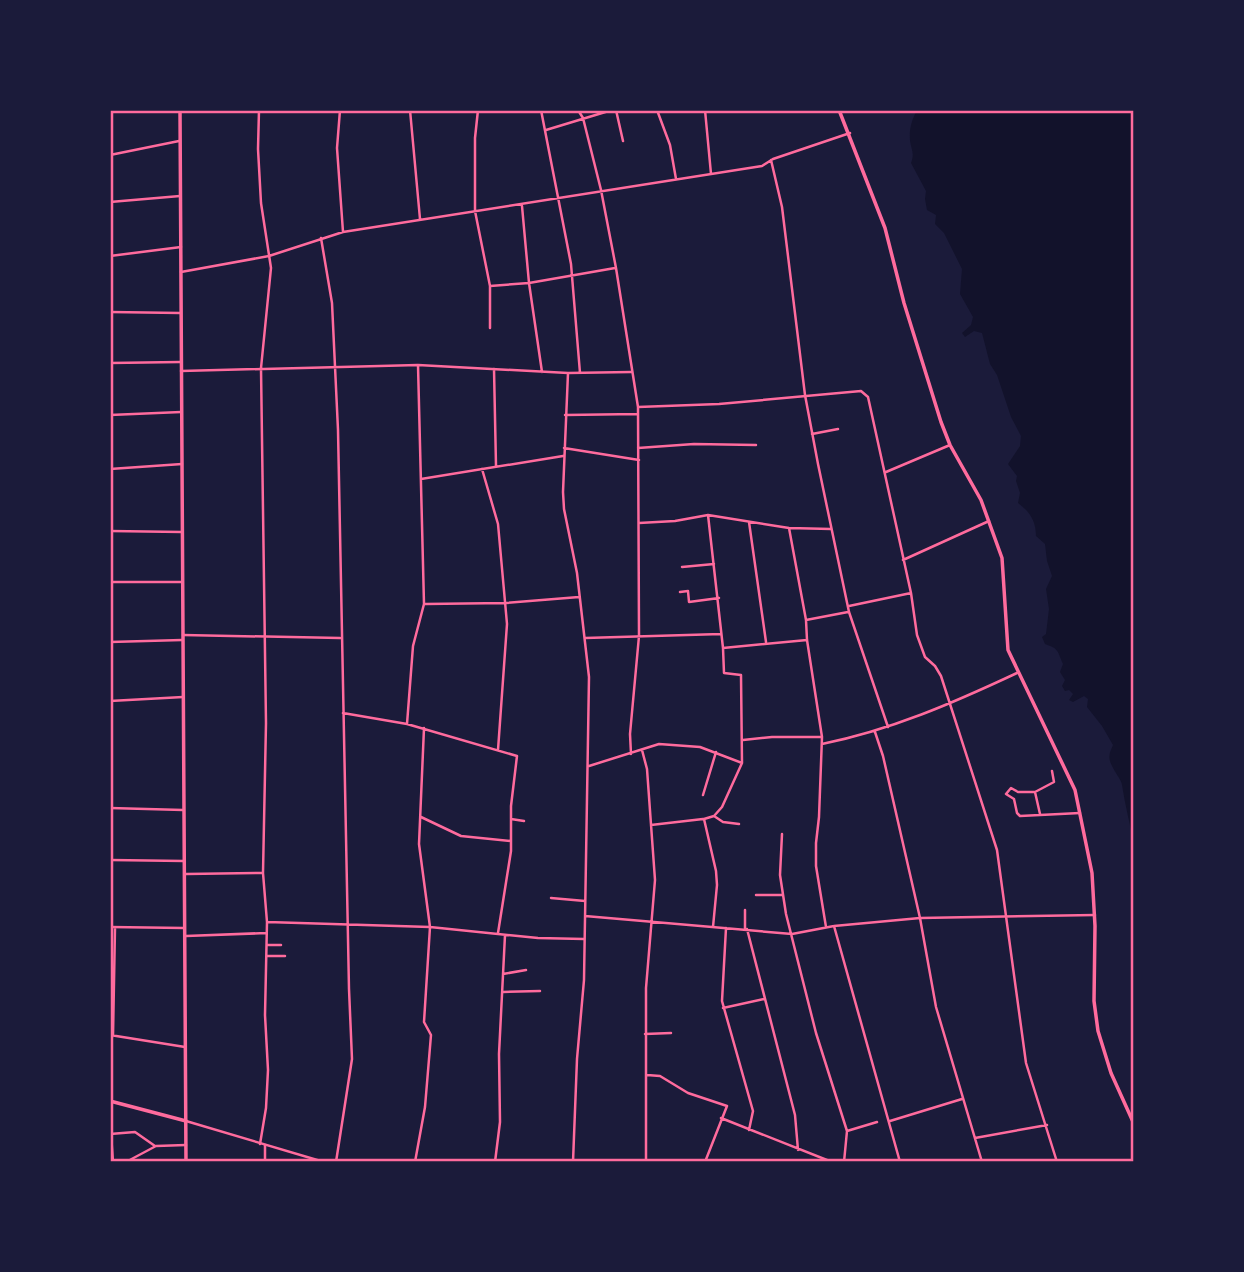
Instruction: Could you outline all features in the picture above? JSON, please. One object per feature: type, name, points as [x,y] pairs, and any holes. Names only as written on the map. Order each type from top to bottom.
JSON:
[{"type":"main road","points":[[180,110],[186,1162]]},
{"type":"main road","points":[[839,110],[885,228],[916,344],[950,445],[981,500],[1002,558],[1008,650],[1068,772],[1080,813],[1092,873],[1095,915],[1094,1002],[1098,1031],[1111,1073],[1134,1124]]},
{"type":"main road","points":[[110,1101],[186,1121]]},
{"type":"street","points":[[259,110],[259,176],[271,279],[261,368],[265,723],[263,873],[267,922],[265,1016],[268,1070],[260,1144]]},
{"type":"street","points":[[340,110],[337,148],[343,232]]},
{"type":"street","points":[[410,110],[420,219]]},
{"type":"street","points":[[478,110],[475,138],[475,211],[490,286],[490,328]]},
{"type":"street","points":[[541,110],[560,199],[572,276],[580,373]]},
{"type":"street","points":[[578,110],[583,118],[601,190],[638,407],[639,636],[630,734],[631,754]]},
{"type":"street","points":[[546,130],[614,110],[623,141]]},
{"type":"street","points":[[657,110],[670,145],[676,179]]},
{"type":"street","points":[[705,110],[711,174]]},
{"type":"street","points":[[181,272],[270,256],[343,232],[762,166],[771,160],[850,134]]},
{"type":"street","points":[[110,155],[180,141]]},
{"type":"street","points":[[771,160],[787,245],[805,395],[831,529],[849,612],[888,727]]},
{"type":"street","points":[[110,202],[180,196]]},
{"type":"street","points":[[522,205],[529,283],[542,372]]},
{"type":"street","points":[[321,238],[332,303],[341,502],[339,536],[342,713],[352,1059],[336,1162]]},
{"type":"street","points":[[110,256],[180,247]]},
{"type":"street","points":[[490,286],[529,283],[616,268]]},
{"type":"street","points":[[110,312],[181,313]]},
{"type":"street","points":[[110,363],[181,362]]},
{"type":"street","points":[[181,371],[418,365],[568,373],[631,372]]},
{"type":"street","points":[[407,724],[413,646],[424,604],[418,365]]},
{"type":"street","points":[[494,369],[496,466]]},
{"type":"street","points":[[568,373],[564,509],[578,573],[589,677],[584,980],[577,1059],[573,1162]]},
{"type":"street","points":[[638,407],[719,404],[861,391],[868,397],[911,593],[917,635],[925,657],[941,676],[997,850],[1026,1063],[1057,1162]]},
{"type":"street","points":[[110,415],[181,412]]},
{"type":"street","points":[[565,415],[638,414]]},
{"type":"street","points":[[812,434],[838,429]]},
{"type":"street","points":[[639,448],[694,444],[756,445]]},
{"type":"street","points":[[886,472],[950,445]]},
{"type":"street","points":[[564,449],[639,460]]},
{"type":"street","points":[[421,478],[564,456]]},
{"type":"street","points":[[110,469],[182,464]]},
{"type":"street","points":[[482,469],[498,524],[506,603],[506,654],[498,750]]},
{"type":"street","points":[[639,523],[708,516],[789,528],[831,529]]},
{"type":"street","points":[[651,825],[714,816],[729,794],[742,763],[741,675],[724,673],[719,598],[708,516]]},
{"type":"street","points":[[903,560],[989,521]]},
{"type":"street","points":[[749,522],[766,642]]},
{"type":"street","points":[[789,528],[806,620],[822,737],[816,866],[826,927]]},
{"type":"street","points":[[110,531],[182,532]]},
{"type":"street","points":[[682,567],[715,564]]},
{"type":"street","points":[[110,582],[182,582]]},
{"type":"street","points":[[680,592],[688,591],[689,602],[719,598]]},
{"type":"street","points":[[848,607],[911,593]]},
{"type":"street","points":[[424,604],[506,603],[579,597]]},
{"type":"street","points":[[806,620],[849,612]]},
{"type":"street","points":[[586,638],[721,634]]},
{"type":"street","points":[[110,642],[183,638],[341,638]]},
{"type":"street","points":[[723,648],[807,640]]},
{"type":"street","points":[[822,744],[875,732],[949,705],[1017,673]]},
{"type":"street","points":[[110,701],[183,697]]},
{"type":"street","points":[[342,713],[424,728],[517,755],[511,841],[498,933]]},
{"type":"street","points":[[415,1162],[425,1107],[432,1035],[424,1022],[430,927],[419,844],[424,728]]},
{"type":"street","points":[[875,732],[883,756],[920,918],[932,989],[982,1162]]},
{"type":"street","points":[[743,740],[822,737]]},
{"type":"street","points":[[589,766],[668,743],[700,747],[742,763]]},
{"type":"street","points":[[642,750],[647,769],[655,880],[646,988],[646,1162]]},
{"type":"street","points":[[703,795],[716,752]]},
{"type":"street","points":[[1014,799],[1007,796],[1006,792],[1013,788],[1018,792],[1035,792],[1055,782],[1052,771]]},
{"type":"street","points":[[1018,792],[1014,799],[1018,816],[1080,813]]},
{"type":"street","points":[[1035,792],[1040,814]]},
{"type":"street","points":[[110,808],[183,810]]},
{"type":"street","points":[[419,816],[461,836],[511,841]]},
{"type":"street","points":[[714,816],[723,822],[739,824]]},
{"type":"street","points":[[511,819],[524,821]]},
{"type":"street","points":[[704,819],[716,871],[713,927]]},
{"type":"street","points":[[782,834],[780,875],[783,895],[816,1033],[847,1131],[845,1162]]},
{"type":"street","points":[[110,860],[184,861]]},
{"type":"street","points":[[184,874],[263,873]]},
{"type":"street","points":[[756,895],[783,895]]},
{"type":"street","points":[[551,898],[585,901]]},
{"type":"street","points":[[745,910],[746,929],[795,1115],[798,1150]]},
{"type":"street","points":[[584,915],[792,934],[834,926],[920,918],[1095,915]]},
{"type":"street","points":[[267,922],[430,927],[584,939]]},
{"type":"street","points":[[834,926],[900,1162]]},
{"type":"street","points":[[184,928],[112,927],[112,1036],[184,1046]]},
{"type":"street","points":[[726,928],[723,1008],[753,1111],[749,1130]]},
{"type":"street","points":[[184,936],[266,933]]},
{"type":"street","points":[[495,1162],[500,1122],[499,1054],[505,934]]},
{"type":"street","points":[[267,945],[281,945]]},
{"type":"street","points":[[266,956],[285,956]]},
{"type":"street","points":[[503,974],[526,970]]},
{"type":"street","points":[[503,992],[540,991]]},
{"type":"street","points":[[723,1008],[766,998]]},
{"type":"street","points":[[645,1034],[671,1033]]},
{"type":"street","points":[[646,1075],[660,1076],[688,1093],[727,1105],[705,1162]]},
{"type":"street","points":[[890,1121],[962,1099]]},
{"type":"street","points":[[722,1118],[832,1162]]},
{"type":"street","points":[[186,1121],[324,1162]]},
{"type":"street","points":[[847,1131],[877,1122]]},
{"type":"street","points":[[975,1138],[1047,1125]]},
{"type":"street","points":[[113,1162],[110,1134],[135,1132],[156,1146]]},
{"type":"street","points":[[127,1162],[156,1146],[186,1145]]},
{"type":"street","points":[[265,1145],[265,1162]]},
{"type":"shaded area","points":[[917,110],[1134,110],[1134,844],[1122,783],[1109,759],[1113,745],[1087,707],[1088,699],[1084,696],[1073,702],[1069,700],[1073,694],[1069,690],[1065,691],[1062,686],[1065,680],[1060,672],[1063,664],[1060,656],[1055,649],[1045,644],[1042,637],[1046,634],[1049,609],[1046,589],[1052,576],[1045,544],[1036,536],[1032,517],[1018,503],[1020,493],[1017,476],[1008,464],[1020,446],[1021,436],[990,364],[982,333],[974,331],[965,337],[962,333],[971,325],[973,317],[960,294],[962,269],[944,233],[935,224],[936,215],[927,210],[926,191],[911,163],[913,154],[910,132]]}]
